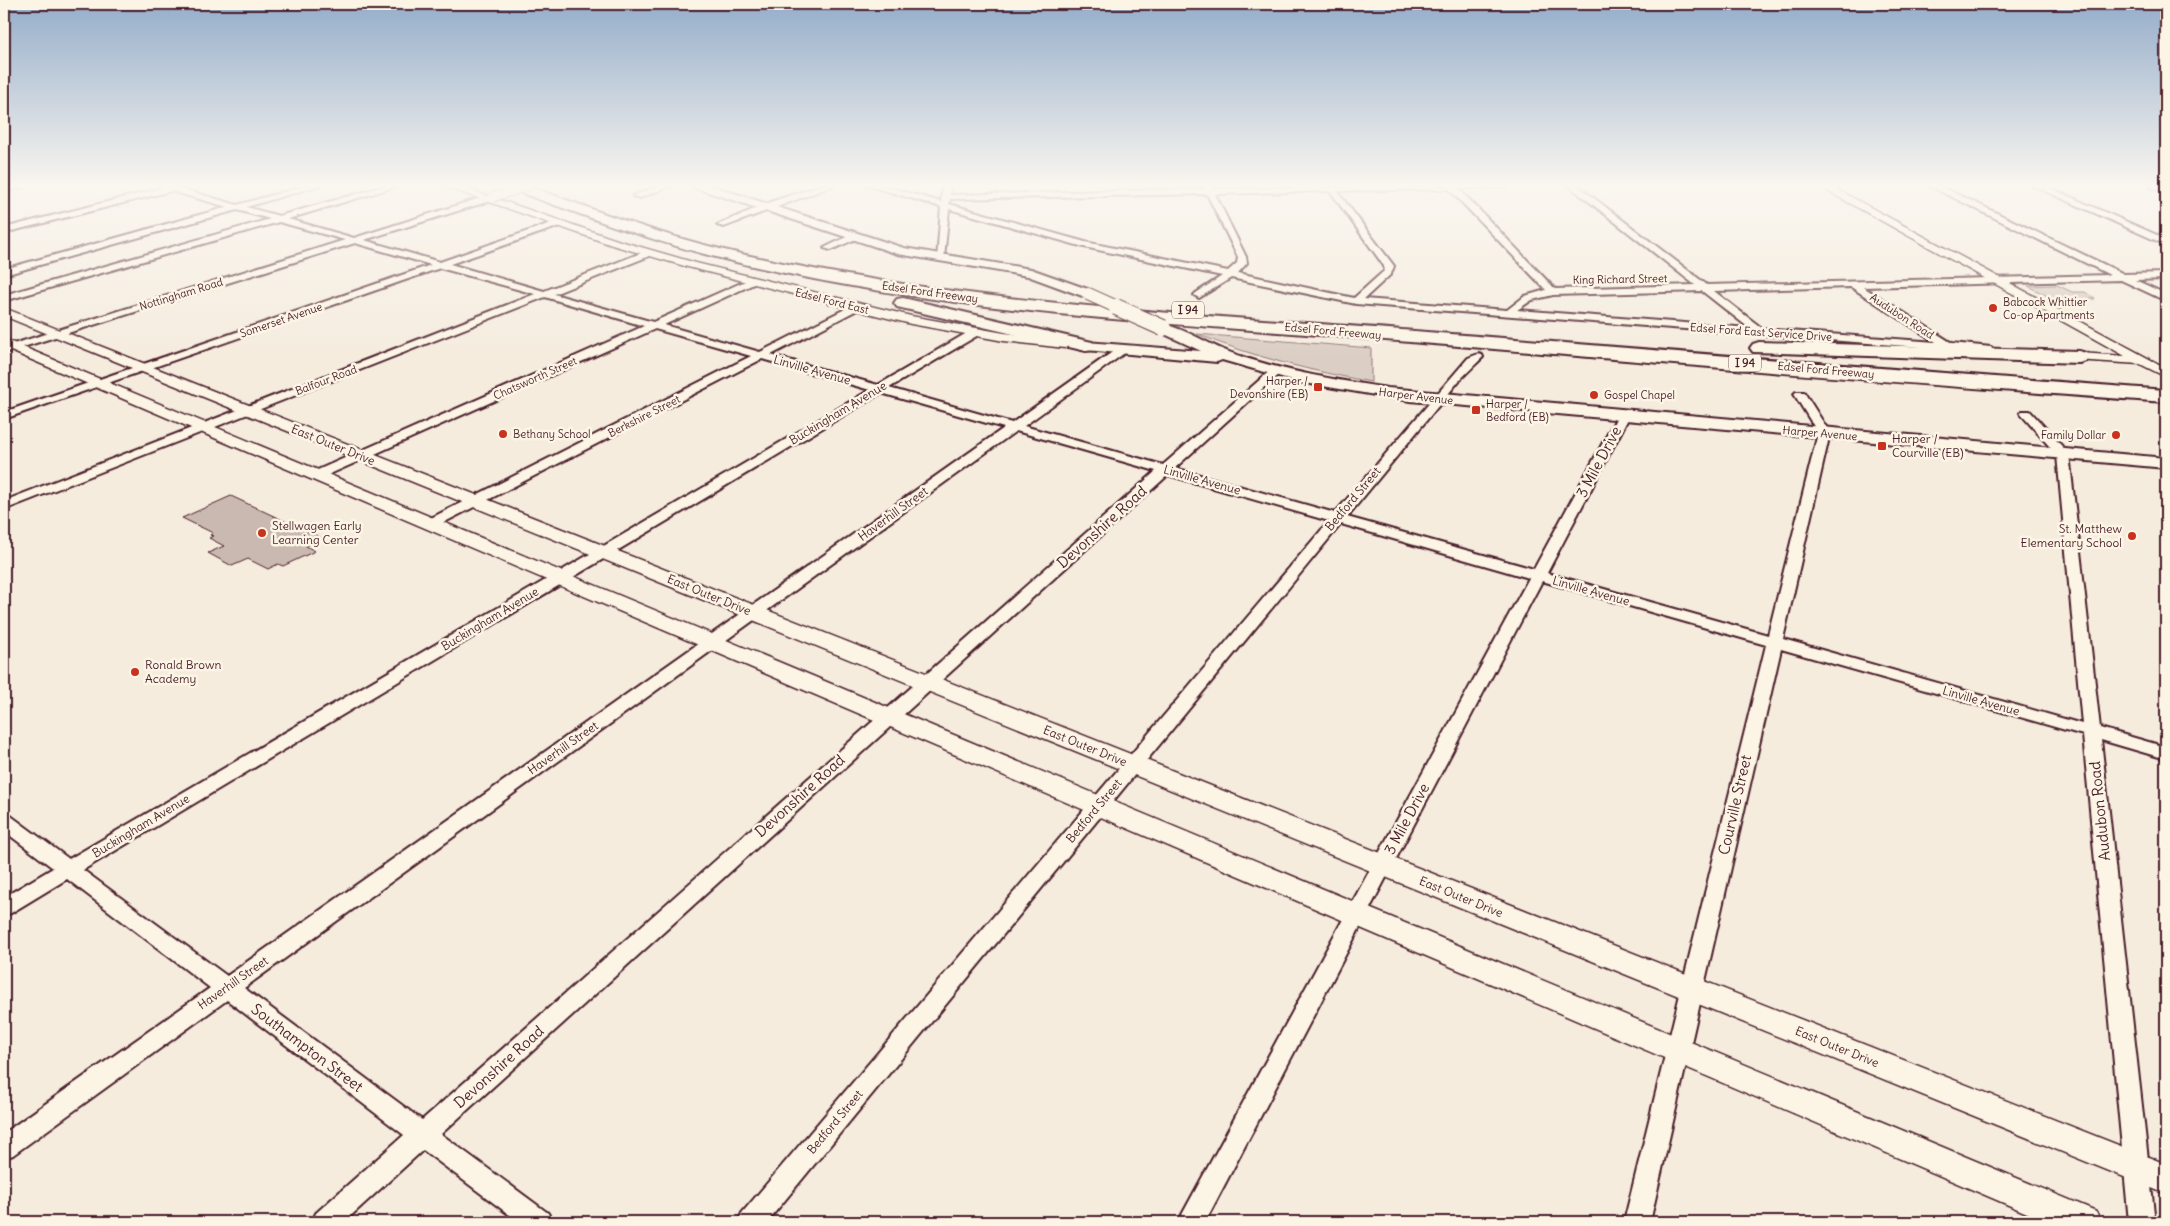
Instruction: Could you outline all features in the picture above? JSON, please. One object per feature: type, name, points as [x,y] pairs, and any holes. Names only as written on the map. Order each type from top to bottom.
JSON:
[{"type":"highway","name":"Edsel Ford Freeway","points":[[683,242],[724,254],[842,279],[1010,303],[1092,312],[2166,396]]},
{"type":"highway","name":"Edsel Ford Freeway","points":[[717,242],[811,263],[935,284],[1128,305],[1638,345],[2164,373]]},
{"type":"highway","points":[[724,254],[762,267],[851,290],[1086,346]]},
{"type":"highway","points":[[1638,345],[1654,342],[1771,348],[2078,356]]},
{"type":"main road","name":"Harper Avenue","points":[[874,242],[902,251],[1031,273],[1088,294],[1231,358],[1276,371],[1353,387],[1439,400],[2166,463]]},
{"type":"main road","name":"Edsel Ford East","points":[[1086,346],[1231,358]]},
{"type":"street","points":[[4,272],[111,242]]},
{"type":"street","points":[[4,298],[198,242]]},
{"type":"street","name":"Nottingham Road","points":[[7,346],[56,334],[346,242]]},
{"type":"street","name":"Linville Avenue","points":[[361,242],[2166,754]]},
{"type":"street","name":"Somerset Avenue","points":[[4,416],[505,242]]},
{"type":"street","name":"Edsel Ford East","points":[[615,242],[753,281],[856,307],[976,332],[1086,346]]},
{"type":"street","points":[[828,248],[841,242]]},
{"type":"street","points":[[940,258],[941,242]]},
{"type":"street","name":"Edsel Ford East Service Drive","points":[[1079,242],[1356,301],[2145,362]]},
{"type":"street","points":[[1199,295],[1240,266],[1242,257],[1235,242]]},
{"type":"street","points":[[1356,301],[1388,272],[1389,266],[1371,242]]},
{"type":"street","points":[[1505,242],[1553,292]]},
{"type":"street","points":[[1646,242],[1761,332]]},
{"type":"street","points":[[1926,242],[2164,373]]},
{"type":"street","points":[[2051,242],[2166,298]]},
{"type":"street","name":"Balfour Road","points":[[4,506],[649,253]]},
{"type":"street","name":"King Richard Street","points":[[1553,292],[2166,276]]},
{"type":"street","name":"Chatsworth Street","points":[[317,475],[753,281]]},
{"type":"street","name":"Audubon Road","points":[[1854,285],[1951,346]]},
{"type":"street","points":[[1509,313],[1522,300],[1530,296],[1553,292]]},
{"type":"street","name":"Berkshire Street","points":[[432,523],[856,307]]},
{"type":"street","name":"East Outer Drive","points":[[4,312],[2166,1180]]},
{"type":"street","name":"Buckingham Avenue","points":[[4,907],[976,332]]},
{"type":"street","points":[[7,346],[890,716],[2085,1222]]},
{"type":"street","name":"Haverhill Street","points":[[4,1147],[1122,350]]},
{"type":"street","name":"Bedford Street","points":[[751,1222],[1337,519],[1472,360],[1478,357]]},
{"type":"street","name":"Devonshire Road","points":[[325,1222],[1276,371]]},
{"type":"street","points":[[1800,394],[1824,433]]},
{"type":"street","points":[[2026,413],[2063,454]]},
{"type":"street","name":"3 Mile Drive","points":[[1191,1222],[1624,416]]},
{"type":"street","name":"Courville Street","points":[[1637,1222],[1824,433]]},
{"type":"street","name":"Audubon Road","points":[[2063,454],[2142,1222]]},
{"type":"street","name":"Southampton Street","points":[[4,821],[539,1222]]},
{"type":"shaded area","points":[[2057,285],[2072,292],[2085,292],[2095,299],[2055,300],[2028,286]]},
{"type":"shaded area","points":[[1197,334],[1371,348],[1371,382],[1282,362],[1239,350]]},
{"type":"building","name":"Stellwagen Early Learning Center","points":[[231,496],[295,526],[310,524],[307,531],[322,538],[306,546],[315,551],[283,566],[278,564],[268,569],[248,559],[232,566],[208,553],[224,546],[209,538],[213,536],[210,535],[213,533],[182,518]]},
{"type":"place","name":"Babcock Whittier Co-op Apartments","points":[[1993,308]]},
{"type":"place","name":"Harper / Devonshire (EB)","points":[[1318,387]]},
{"type":"place","name":"Gospel Chapel","points":[[1594,395]]},
{"type":"place","name":"Harper / Bedford (EB)","points":[[1476,410]]},
{"type":"place","name":"Bethany School","points":[[503,434]]},
{"type":"place","name":"Family Dollar","points":[[2116,435]]},
{"type":"place","name":"Harper / Courville (EB)","points":[[1882,446]]},
{"type":"place","name":"Stellwagen Early Learning Center","points":[[262,533]]},
{"type":"place","name":"St. Matthew Elementary School","points":[[2132,536]]},
{"type":"place","name":"Ronald Brown Academy","points":[[135,672]]}]
